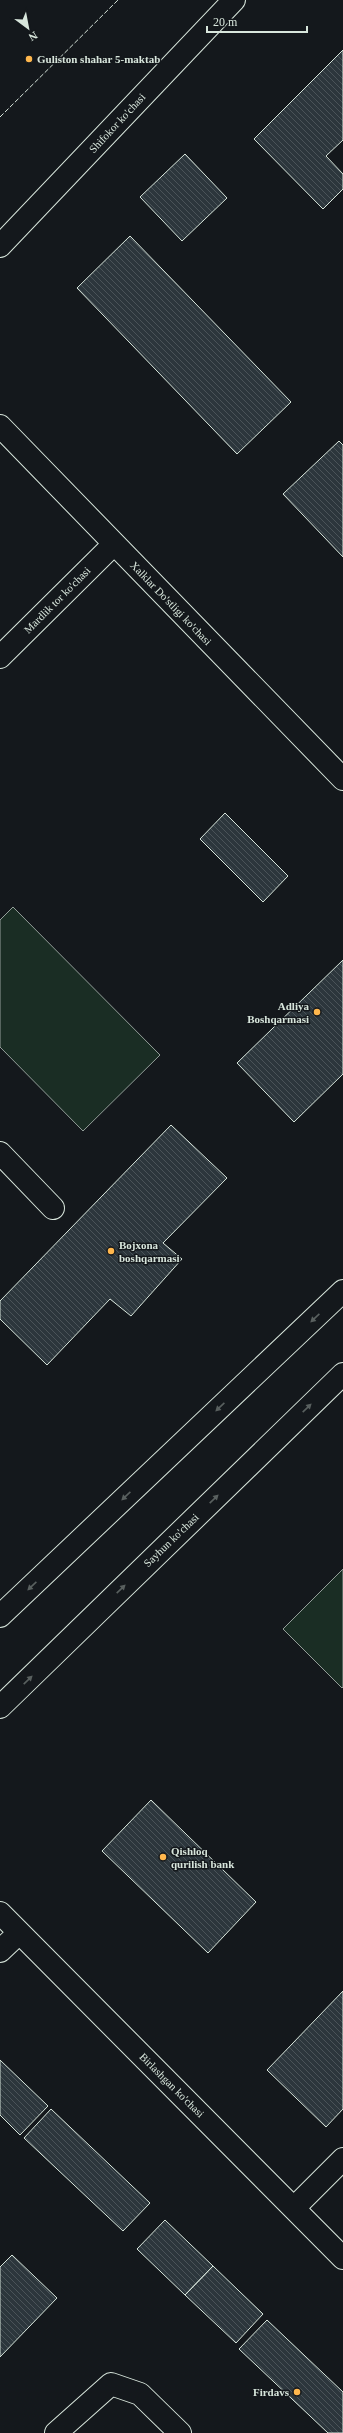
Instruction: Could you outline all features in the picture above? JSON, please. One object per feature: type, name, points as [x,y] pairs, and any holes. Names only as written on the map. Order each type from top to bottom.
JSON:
[{"type":"street","name":"Shifokor ko'chasi","points":[[0,246],[234,0]]},
{"type":"street","name":"Xalklar Do'stligi ko'chasi","points":[[0,426],[343,779]]},
{"type":"street","name":"Mardlik tor ko'chasi","points":[[0,657],[114,544]]},
{"type":"street","points":[[0,1153],[53,1208]]},
{"type":"street","points":[[0,1616],[343,1291]]},
{"type":"street","name":"Sayhun ko'chasi","points":[[0,1707],[343,1374]]},
{"type":"street","name":"Birlashgan ko'chasi","points":[[0,1913],[343,2258]]},
{"type":"street","points":[[0,1952],[19,1933]]},
{"type":"street","points":[[294,2208],[343,2159]]},
{"type":"street","points":[[56,2433],[110,2384],[140,2394],[180,2433]]},
{"type":"green space","points":[[13,907],[160,1055],[83,1131],[0,1047],[0,920]]},
{"type":"green space","points":[[343,1569],[343,1687],[342,1688],[283,1629]]},
{"type":"building","points":[[343,50],[343,140],[326,156],[343,174],[343,189],[323,209],[254,139]]},
{"type":"building","points":[[185,154],[227,198],[182,241],[140,197]]},
{"type":"building","points":[[130,236],[291,402],[237,454],[77,288]]},
{"type":"building","points":[[339,441],[343,445],[343,557],[283,494]]},
{"type":"building","points":[[225,813],[288,876],[263,902],[200,839]]},
{"type":"building","name":"Adliya Boshqarmasi","points":[[343,960],[343,1074],[294,1122],[237,1063]]},
{"type":"building","name":"Bojxona boshqarmasi","points":[[171,1125],[227,1178],[163,1243],[182,1259],[131,1316],[110,1299],[47,1365],[0,1319],[0,1301]]},
{"type":"building","points":[[151,1800],[256,1902],[208,1953],[102,1851]]},
{"type":"building","points":[[343,1991],[343,2109],[326,2127],[267,2070]]},
{"type":"building","points":[[0,2060],[48,2106],[20,2135],[0,2115]]},
{"type":"building","points":[[51,2109],[150,2203],[123,2231],[24,2138]]},
{"type":"building","points":[[165,2220],[213,2266],[185,2295],[137,2249]]},
{"type":"building","points":[[12,2255],[57,2298],[0,2357],[0,2267]]},
{"type":"building","points":[[213,2266],[263,2314],[236,2343],[185,2295]]},
{"type":"building","points":[[267,2320],[343,2392],[343,2433],[328,2433],[239,2349]]},
{"type":"fence","points":[[0,117],[118,0]]},
{"type":"place","name":"Guliston shahar 5-maktab","points":[[29,59]]},
{"type":"place","name":"Adliya Boshqarmasi","points":[[317,1012]]},
{"type":"place","name":"Bojxona boshqarmasi","points":[[111,1251]]},
{"type":"place","name":"Qishloq qurilish bank","points":[[163,1857]]},
{"type":"place","name":"Firdavs","points":[[297,2392]]}]
